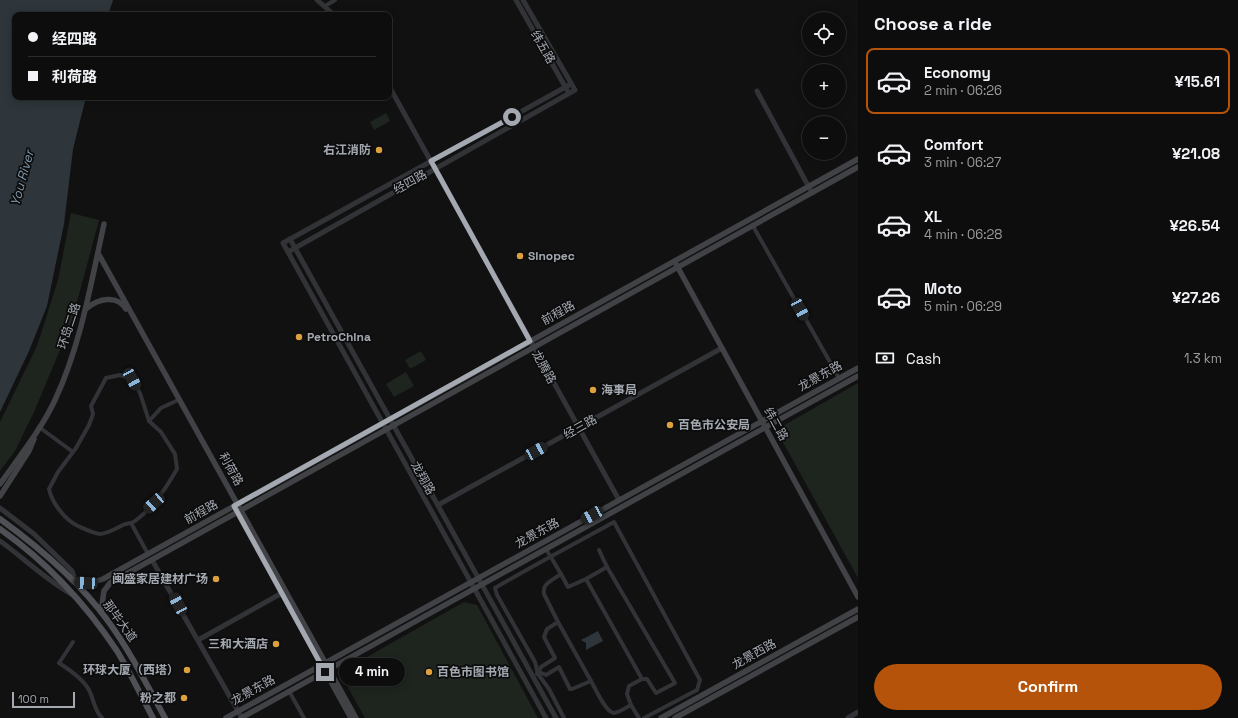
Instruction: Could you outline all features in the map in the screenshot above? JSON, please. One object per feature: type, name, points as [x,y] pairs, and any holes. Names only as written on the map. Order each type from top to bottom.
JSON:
[{"type":"main road","name":"前程路","points":[[76,583],[94,582],[103,579],[858,159]]},
{"type":"main road","name":"前程路","points":[[101,612],[104,591],[110,583],[858,167]]},
{"type":"main road","name":"环岛二路","points":[[0,484],[39,428],[55,400],[87,308],[104,224]]},
{"type":"main road","name":"利荷路","points":[[98,252],[236,505],[282,593],[356,718]]},
{"type":"main road","name":"纬二路","points":[[674,261],[858,598]]},
{"type":"main road","name":"利荷路","points":[[87,308],[102,300],[109,299],[120,302],[236,505]]},
{"type":"main road","name":"龙景东路","points":[[226,718],[858,368]]},
{"type":"main road","name":"龙景东路","points":[[242,718],[858,376]]},
{"type":"main road","name":"环岛二路","points":[[0,496],[29,451],[39,428]]},
{"type":"main road","name":"利荷路","points":[[239,512],[323,664]]},
{"type":"main road","name":"那毕大道","points":[[0,519],[22,535],[76,583],[101,612],[133,659],[164,718]]},
{"type":"main road","name":"那毕大道","points":[[0,528],[53,572],[77,597],[117,652],[153,718]]},
{"type":"main road","name":"龙景西路","points":[[661,718],[858,609]]},
{"type":"main road","name":"龙景西路","points":[[675,718],[858,617]]},
{"type":"main road","name":"利荷路","points":[[327,670],[351,718]]},
{"type":"street","points":[[317,0],[331,12]]},
{"type":"street","points":[[325,6],[335,0]]},
{"type":"street","name":"纬五路","points":[[516,0],[569,93]]},
{"type":"street","name":"纬五路","points":[[524,0],[574,90]]},
{"type":"street","name":"经四路","points":[[283,243],[571,84]]},
{"type":"street","name":"经四路","points":[[288,252],[574,90]]},
{"type":"street","name":"龙腾路","points":[[392,91],[533,348],[619,500]]},
{"type":"street","points":[[757,91],[812,193]]},
{"type":"street","points":[[754,226],[839,378]]},
{"type":"street","name":"龙翔路","points":[[290,239],[478,578],[537,674],[556,718]]},
{"type":"street","name":"龙翔路","points":[[283,243],[546,718]]},
{"type":"street","name":"经三路","points":[[438,505],[722,348]]},
{"type":"street","points":[[120,375],[132,379],[140,393],[149,421],[161,432],[175,454],[177,469],[154,503],[131,523],[122,525],[110,533],[96,534],[71,522],[63,515],[49,489],[58,472],[73,452],[89,425],[93,414],[91,406],[106,378],[120,375]]},
{"type":"street","points":[[149,421],[161,408],[176,401]]},
{"type":"street","points":[[39,428],[73,452]]},
{"type":"street","points":[[0,508],[34,534],[72,571],[76,583]]},
{"type":"street","points":[[564,718],[549,689],[537,674],[535,662],[495,588],[550,556],[563,551],[614,522],[700,680],[697,690],[644,718]]},
{"type":"street","points":[[131,523],[148,554]]},
{"type":"street","points":[[0,541],[24,558],[54,585],[77,597]]},
{"type":"street","points":[[546,549],[568,587],[607,567]]},
{"type":"street","points":[[599,550],[607,567],[675,683],[656,693],[647,679],[642,679],[629,686],[627,694],[631,705],[639,718]]},
{"type":"street","points":[[152,560],[242,718]]},
{"type":"street","points":[[561,574],[547,583],[543,589],[558,622],[606,708],[611,712],[616,713],[631,705]]},
{"type":"street","points":[[586,579],[642,679]]},
{"type":"street","points":[[198,640],[282,593]]},
{"type":"street","points":[[537,674],[541,667],[555,658],[544,637],[547,629],[558,622]]},
{"type":"street","points":[[73,642],[60,663],[82,681],[88,690],[95,708],[102,718]]},
{"type":"street","points":[[537,674],[546,675],[559,667],[570,689],[572,690],[591,681]]},
{"type":"street","points":[[289,692],[304,718]]},
{"type":"street","points":[[848,718],[858,712]]},
{"type":"shaded area","points":[[386,113],[390,121],[374,130],[370,122]]},
{"type":"shaded area","points":[[71,213],[99,220],[72,321],[34,412],[15,451],[0,471],[0,422],[37,346],[58,280]]},
{"type":"shaded area","points":[[421,351],[426,360],[410,369],[405,360]]},
{"type":"shaded area","points":[[406,372],[414,386],[394,397],[386,384]]},
{"type":"shaded area","points":[[858,383],[858,578],[779,435],[781,427]]},
{"type":"shaded area","points":[[464,602],[477,605],[538,718],[365,718],[342,677],[344,670]]},
{"type":"water","name":"You River","points":[[0,0],[113,0],[109,12],[12,12],[12,100],[85,100],[73,149],[64,224],[47,306],[29,351],[0,412]]},
{"type":"water","points":[[598,631],[603,641],[586,650],[586,643],[581,640]]},
{"type":"place","name":"右江消防","points":[[379,150]]},
{"type":"place","name":"Sinopec","points":[[520,256]]},
{"type":"place","name":"PetroChina","points":[[299,337]]},
{"type":"place","name":"海事局","points":[[593,390]]},
{"type":"place","name":"百色市公安局","points":[[670,425]]},
{"type":"place","name":"闽盛家居建材广场","points":[[216,579]]},
{"type":"place","name":"三和大酒店","points":[[276,644]]},
{"type":"place","name":"环球大厦（西塔）","points":[[187,670]]},
{"type":"place","name":"百色市图书馆","points":[[429,672]]},
{"type":"place","name":"粉之都","points":[[184,698]]},
{"type":"route","points":[[325,672],[234,506],[530,341],[431,161],[512,117]]}]
